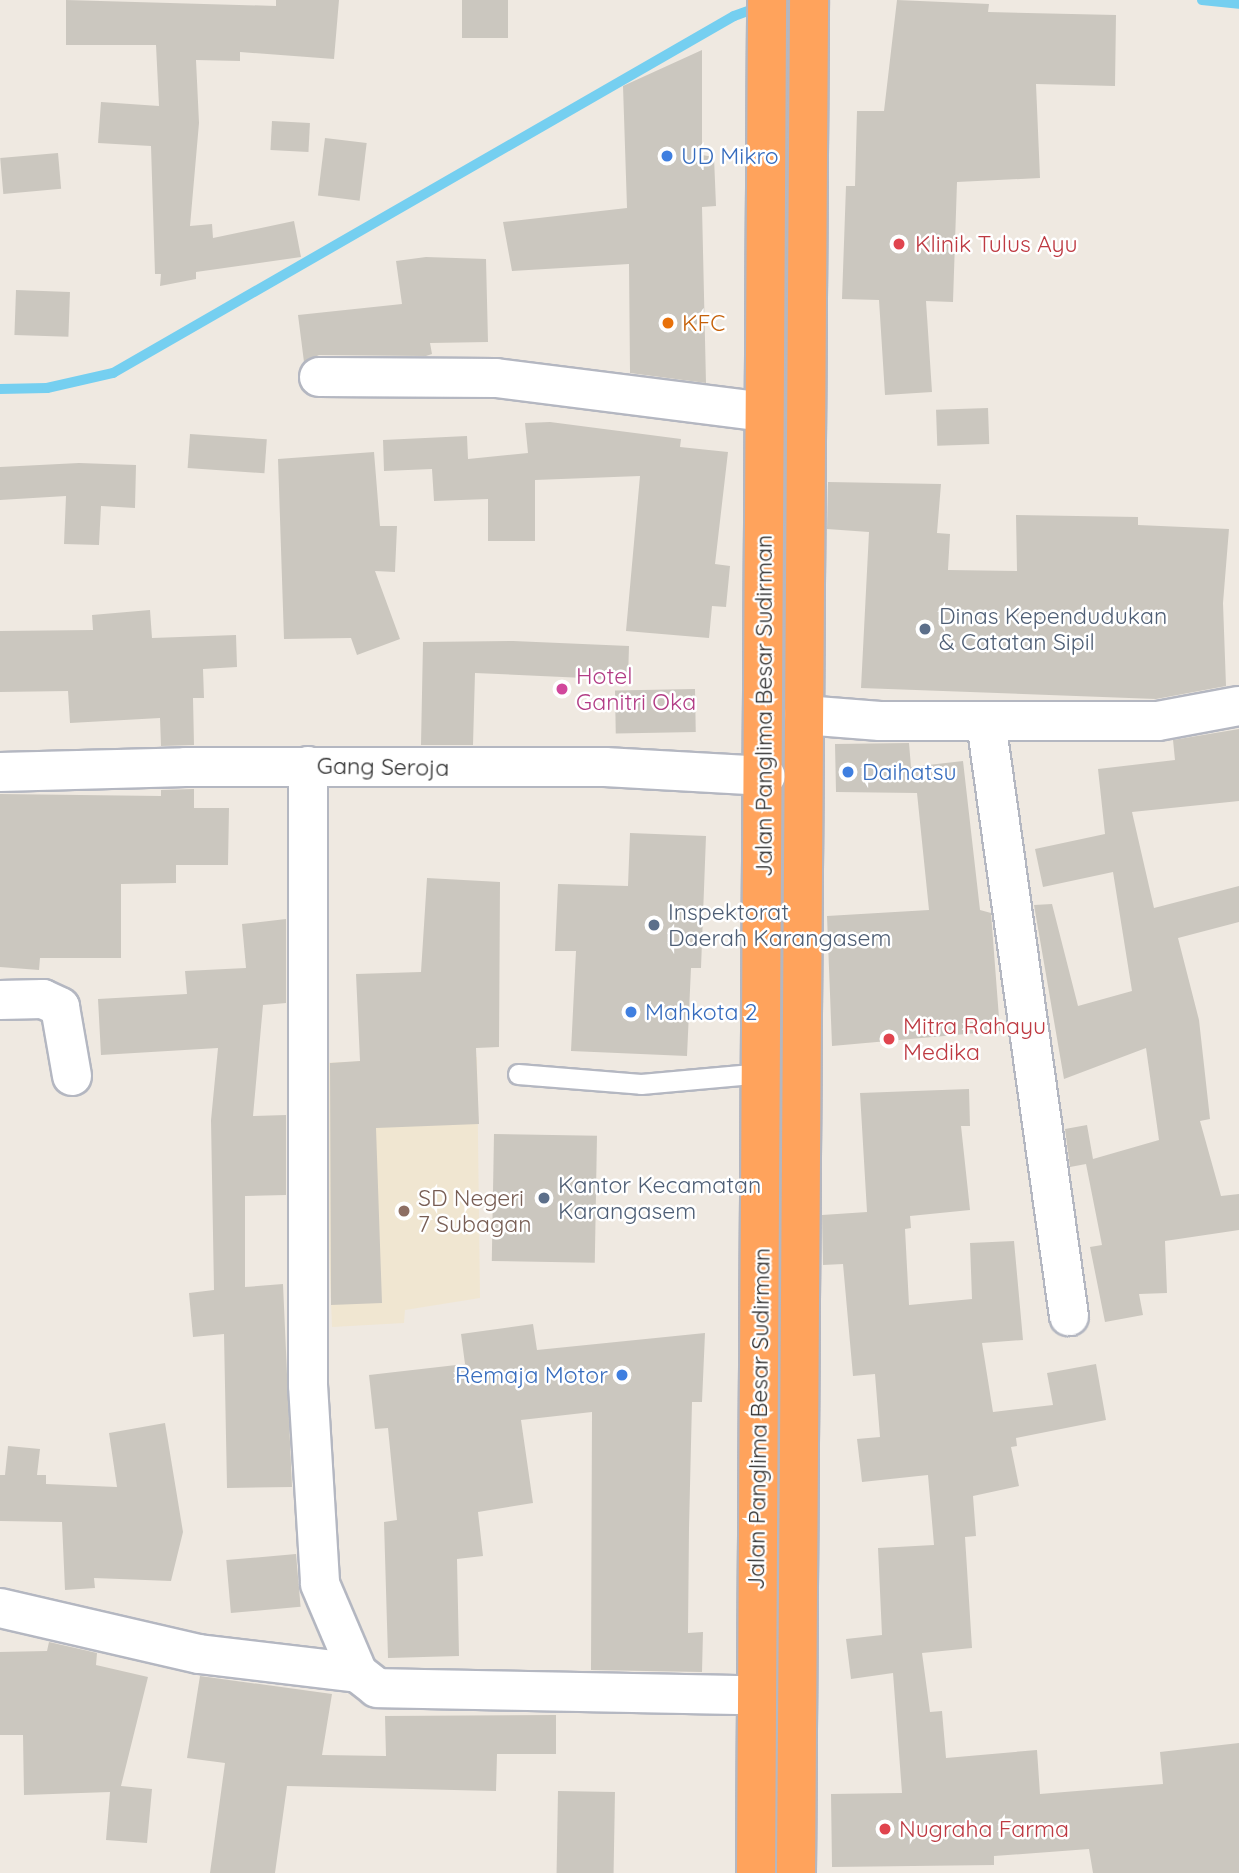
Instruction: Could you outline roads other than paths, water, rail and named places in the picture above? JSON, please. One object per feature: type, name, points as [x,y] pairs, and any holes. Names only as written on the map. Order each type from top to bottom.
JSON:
[{"type":"highway","name":"Jalan Panglima Besar Sudirman","points":[[756,1873],[763,1073],[760,1000],[766,776],[766,0]]},
{"type":"highway","name":"Jalan Panglima Besar Sudirman","points":[[796,1873],[809,0]]},
{"type":"highway","points":[[768,66],[809,63]]},
{"type":"highway","points":[[760,1000],[802,999]]},
{"type":"street","points":[[319,377],[496,378],[764,412]]},
{"type":"street","points":[[804,715],[986,722],[1158,721],[1239,706]]},
{"type":"street","points":[[986,722],[1069,1316]]},
{"type":"street","points":[[308,766],[304,1068],[308,1385],[320,1584],[358,1673],[377,1688],[757,1695]]},
{"type":"street","name":"Gang Seroja","points":[[0,772],[308,766],[605,768],[766,776]]},
{"type":"street","points":[[0,1000],[43,999],[60,1007],[72,1076]]},
{"type":"street","points":[[0,1608],[199,1654],[358,1673]]},
{"type":"lane","points":[[518,1074],[642,1084],[763,1073]]},
{"type":"waterway","points":[[1202,0],[1239,4]]},
{"type":"waterway","points":[[0,389],[47,388],[113,373],[734,16],[761,6]]},
{"type":"place","name":"UD Mikro","points":[[667,156]]},
{"type":"place","name":"Klinik Tulus Ayu","points":[[899,244]]},
{"type":"place","name":"KFC","points":[[668,323]]},
{"type":"place","name":"Dinas Kependudukan & Catatan Sipil","points":[[925,629]]},
{"type":"place","name":"Hotel Ganitri Oka","points":[[562,689]]},
{"type":"place","name":"Daihatsu","points":[[848,772]]},
{"type":"place","name":"Inspektorat Daerah Karangasem","points":[[654,925]]},
{"type":"place","name":"Mahkota 2","points":[[631,1012]]},
{"type":"place","name":"Mitra Rahayu Medika","points":[[889,1039]]},
{"type":"place","name":"Kantor Kecamatan Karangasem","points":[[544,1198]]},
{"type":"place","name":"SD Negeri 7 Subagan","points":[[404,1211]]},
{"type":"place","name":"Remaja Motor","points":[[622,1375]]},
{"type":"place","name":"Nugraha Farma","points":[[885,1829]]}]
